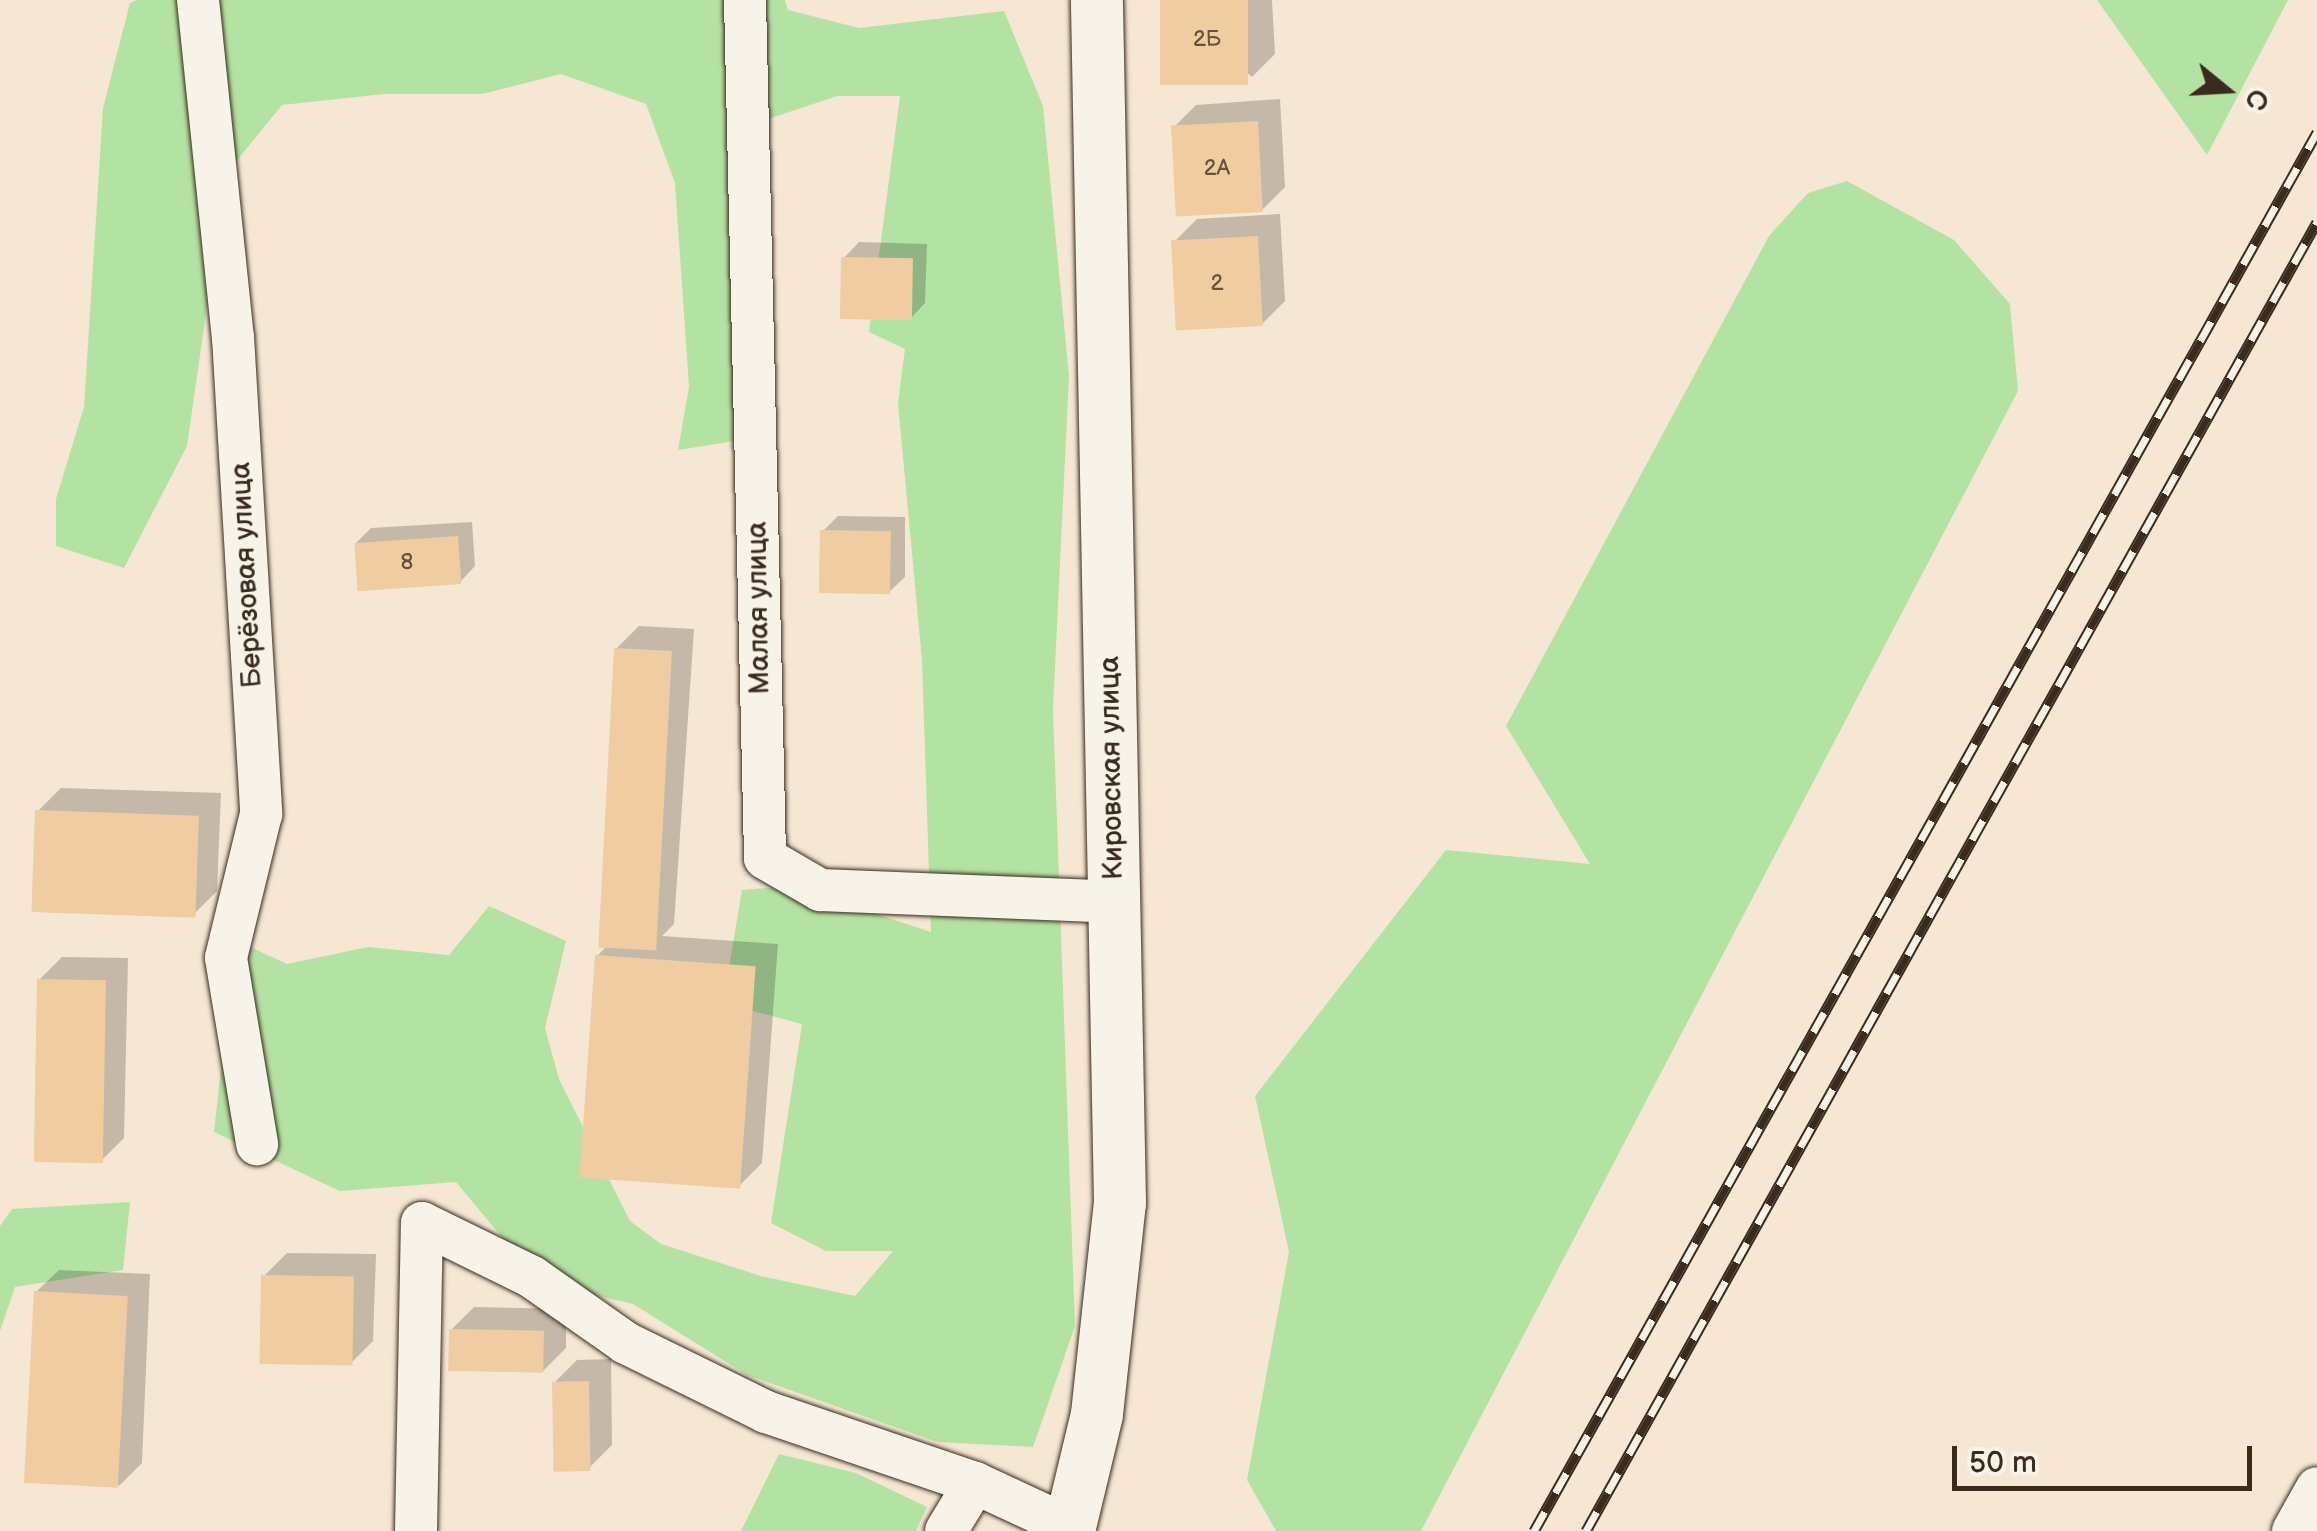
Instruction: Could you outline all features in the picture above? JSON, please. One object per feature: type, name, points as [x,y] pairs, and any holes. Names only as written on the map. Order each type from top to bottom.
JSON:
[{"type":"main road","name":"Кировская улица","points":[[1070,1529],[1098,1414],[1120,1204],[1097,0]]},
{"type":"street","name":"Берёзовая улица","points":[[198,0],[233,337],[261,814],[226,958],[257,1144]]},
{"type":"street","name":"Малая улица","points":[[744,0],[765,858],[820,890],[1114,902]]},
{"type":"street","points":[[416,1531],[422,1223],[532,1276],[626,1344],[766,1412],[975,1483],[1070,1529]]},
{"type":"street","points":[[946,1531],[975,1483]]},
{"type":"street","points":[[2293,1531],[2317,1488]]},
{"type":"green space","points":[[785,0],[788,10],[859,28],[1004,11],[1043,106],[1069,376],[1053,709],[1075,1326],[1033,1447],[937,1442],[747,1375],[633,1304],[539,1282],[456,1182],[340,1191],[214,1132],[235,940],[287,964],[368,947],[449,955],[489,906],[566,941],[545,1028],[559,1079],[630,1221],[661,1244],[761,1276],[855,1296],[893,1251],[826,1251],[771,1223],[802,1024],[723,1003],[742,890],[792,886],[931,932],[922,661],[898,403],[905,349],[869,332],[900,96],[837,96],[762,121],[747,439],[678,450],[689,387],[675,183],[646,104],[561,74],[482,94],[384,94],[282,105],[226,174],[187,446],[124,568],[56,546],[56,499],[84,407],[103,108],[130,3]]},
{"type":"green space","points":[[2097,0],[2288,0],[2207,155]]},
{"type":"green space","points":[[1847,181],[1954,240],[2010,304],[2018,391],[1421,1531],[1276,1531],[1247,1480],[1289,1252],[1255,1096],[1446,850],[1590,864],[1506,726],[1769,236],[1808,193]]},
{"type":"green space","points":[[130,1202],[123,1270],[15,1287],[0,1331],[0,1226],[12,1209]]},
{"type":"green space","points":[[779,1454],[856,1473],[927,1507],[916,1531],[741,1531]]},
{"type":"building","points":[[1160,0],[1248,0],[1248,85],[1160,85]]},
{"type":"building","points":[[1258,121],[1263,212],[1176,216],[1171,126]]},
{"type":"building","points":[[1258,236],[1263,326],[1176,330],[1171,241]]},
{"type":"building","points":[[841,257],[913,258],[912,320],[840,319]]},
{"type":"building","points":[[820,530],[891,531],[890,594],[819,593]]},
{"type":"building","points":[[458,536],[461,584],[358,591],[354,543]]},
{"type":"building","points":[[614,648],[672,651],[656,951],[598,948]]},
{"type":"building","points":[[35,810],[199,816],[195,918],[31,912]]},
{"type":"building","points":[[595,955],[756,966],[740,1189],[579,1177]]},
{"type":"building","points":[[37,979],[106,980],[103,1163],[34,1162]]},
{"type":"building","points":[[261,1275],[354,1277],[352,1366],[259,1364]]},
{"type":"building","points":[[34,1291],[128,1296],[118,1488],[24,1483]]},
{"type":"building","points":[[449,1329],[544,1331],[543,1373],[448,1371]]},
{"type":"building","points":[[589,1381],[591,1471],[554,1472],[552,1382]]},
{"type":"railway","points":[[1534,1531],[2317,132]]},
{"type":"railway","points":[[1586,1531],[2317,222]]}]
